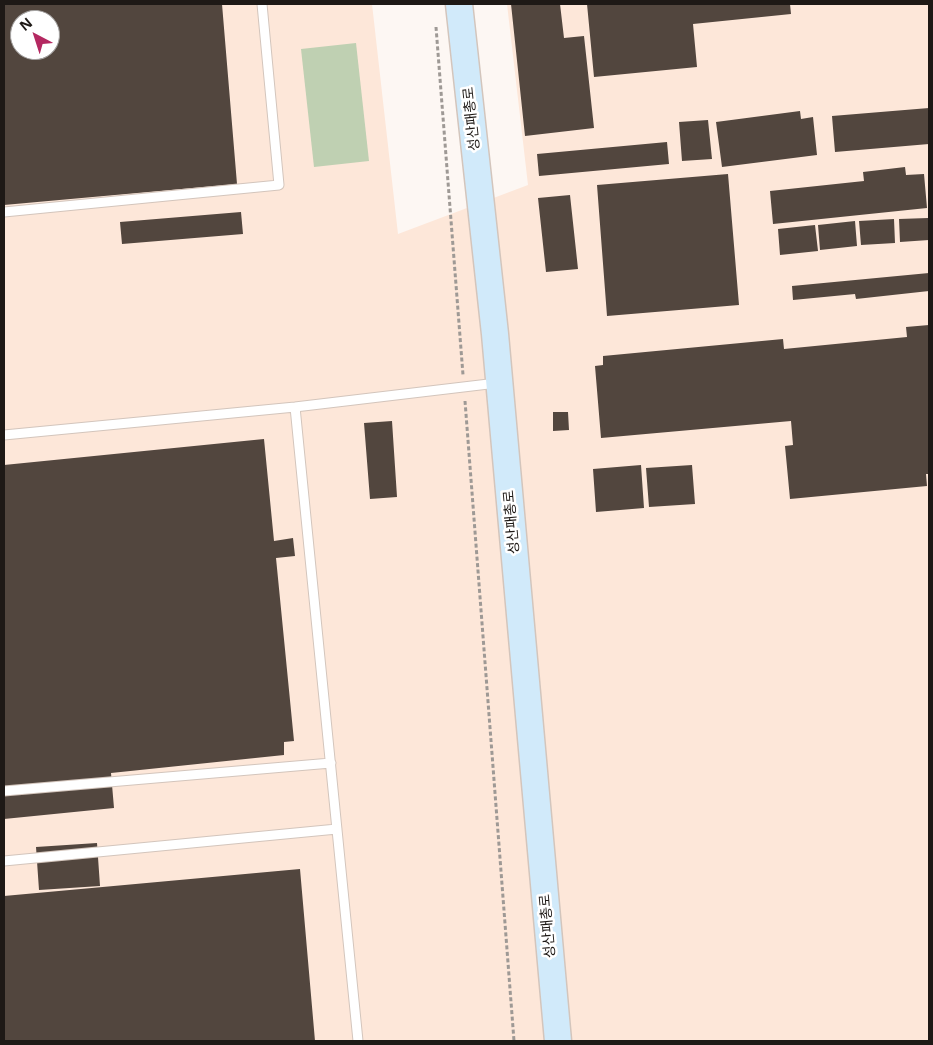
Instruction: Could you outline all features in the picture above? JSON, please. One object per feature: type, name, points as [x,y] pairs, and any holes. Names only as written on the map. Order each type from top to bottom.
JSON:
[{"type":"main road","name":"성산패총로","points":[[459,4],[499,382],[558,1041]]},
{"type":"lane","points":[[4,212],[279,185],[262,4]]},
{"type":"lane","points":[[4,435],[295,407],[499,382]]},
{"type":"lane","points":[[295,407],[358,1041]]},
{"type":"lane","points":[[4,791],[331,763]]},
{"type":"lane","points":[[4,861],[337,829]]},
{"type":"path","points":[[436,23],[514,1041]]},
{"type":"shaded area","points":[[4,4],[372,4],[398,234],[528,185],[507,4],[929,4],[929,1041],[4,1041]]},
{"type":"green space","points":[[356,43],[369,161],[314,167],[301,49]]},
{"type":"building","points":[[4,4],[222,4],[237,184],[4,205]]},
{"type":"building","points":[[511,4],[560,4],[564,38],[584,36],[594,128],[525,136]]},
{"type":"building","points":[[587,4],[790,4],[791,14],[693,24],[697,67],[594,77]]},
{"type":"building","points":[[929,108],[929,144],[835,152],[832,116]]},
{"type":"building","points":[[800,111],[801,119],[813,117],[817,155],[722,167],[716,122]]},
{"type":"building","points":[[708,120],[712,159],[682,161],[679,122]]},
{"type":"building","points":[[667,142],[669,164],[539,176],[537,154]]},
{"type":"building","points":[[905,167],[906,175],[924,174],[927,208],[773,224],[770,191],[864,181],[863,172]]},
{"type":"building","points":[[728,174],[739,305],[607,316],[597,185]]},
{"type":"building","points":[[570,195],[578,269],[546,272],[538,198]]},
{"type":"building","points":[[241,212],[243,234],[122,244],[120,222]]},
{"type":"building","points":[[928,218],[929,240],[900,242],[899,219]]},
{"type":"building","points":[[894,219],[895,243],[861,245],[859,221]]},
{"type":"building","points":[[855,221],[857,246],[820,250],[818,225]]},
{"type":"building","points":[[815,225],[818,251],[780,255],[778,229]]},
{"type":"building","points":[[929,273],[929,291],[856,299],[855,294],[793,300],[792,286]]},
{"type":"building","points":[[929,325],[929,474],[926,474],[927,486],[790,499],[785,446],[793,445],[791,421],[601,438],[595,366],[603,365],[603,356],[783,339],[784,349],[907,337],[906,327]]},
{"type":"building","points":[[553,412],[568,412],[569,430],[553,431]]},
{"type":"building","points":[[392,421],[397,497],[370,499],[364,423]]},
{"type":"building","points":[[264,439],[274,541],[293,538],[295,556],[276,558],[294,741],[284,742],[284,755],[111,773],[114,808],[4,819],[4,465]]},
{"type":"building","points":[[641,465],[644,508],[596,512],[593,469]]},
{"type":"building","points":[[692,465],[695,504],[649,507],[646,468]]},
{"type":"building","points":[[97,843],[100,886],[39,890],[36,847]]},
{"type":"building","points":[[300,869],[315,1041],[4,1041],[4,896]]}]
